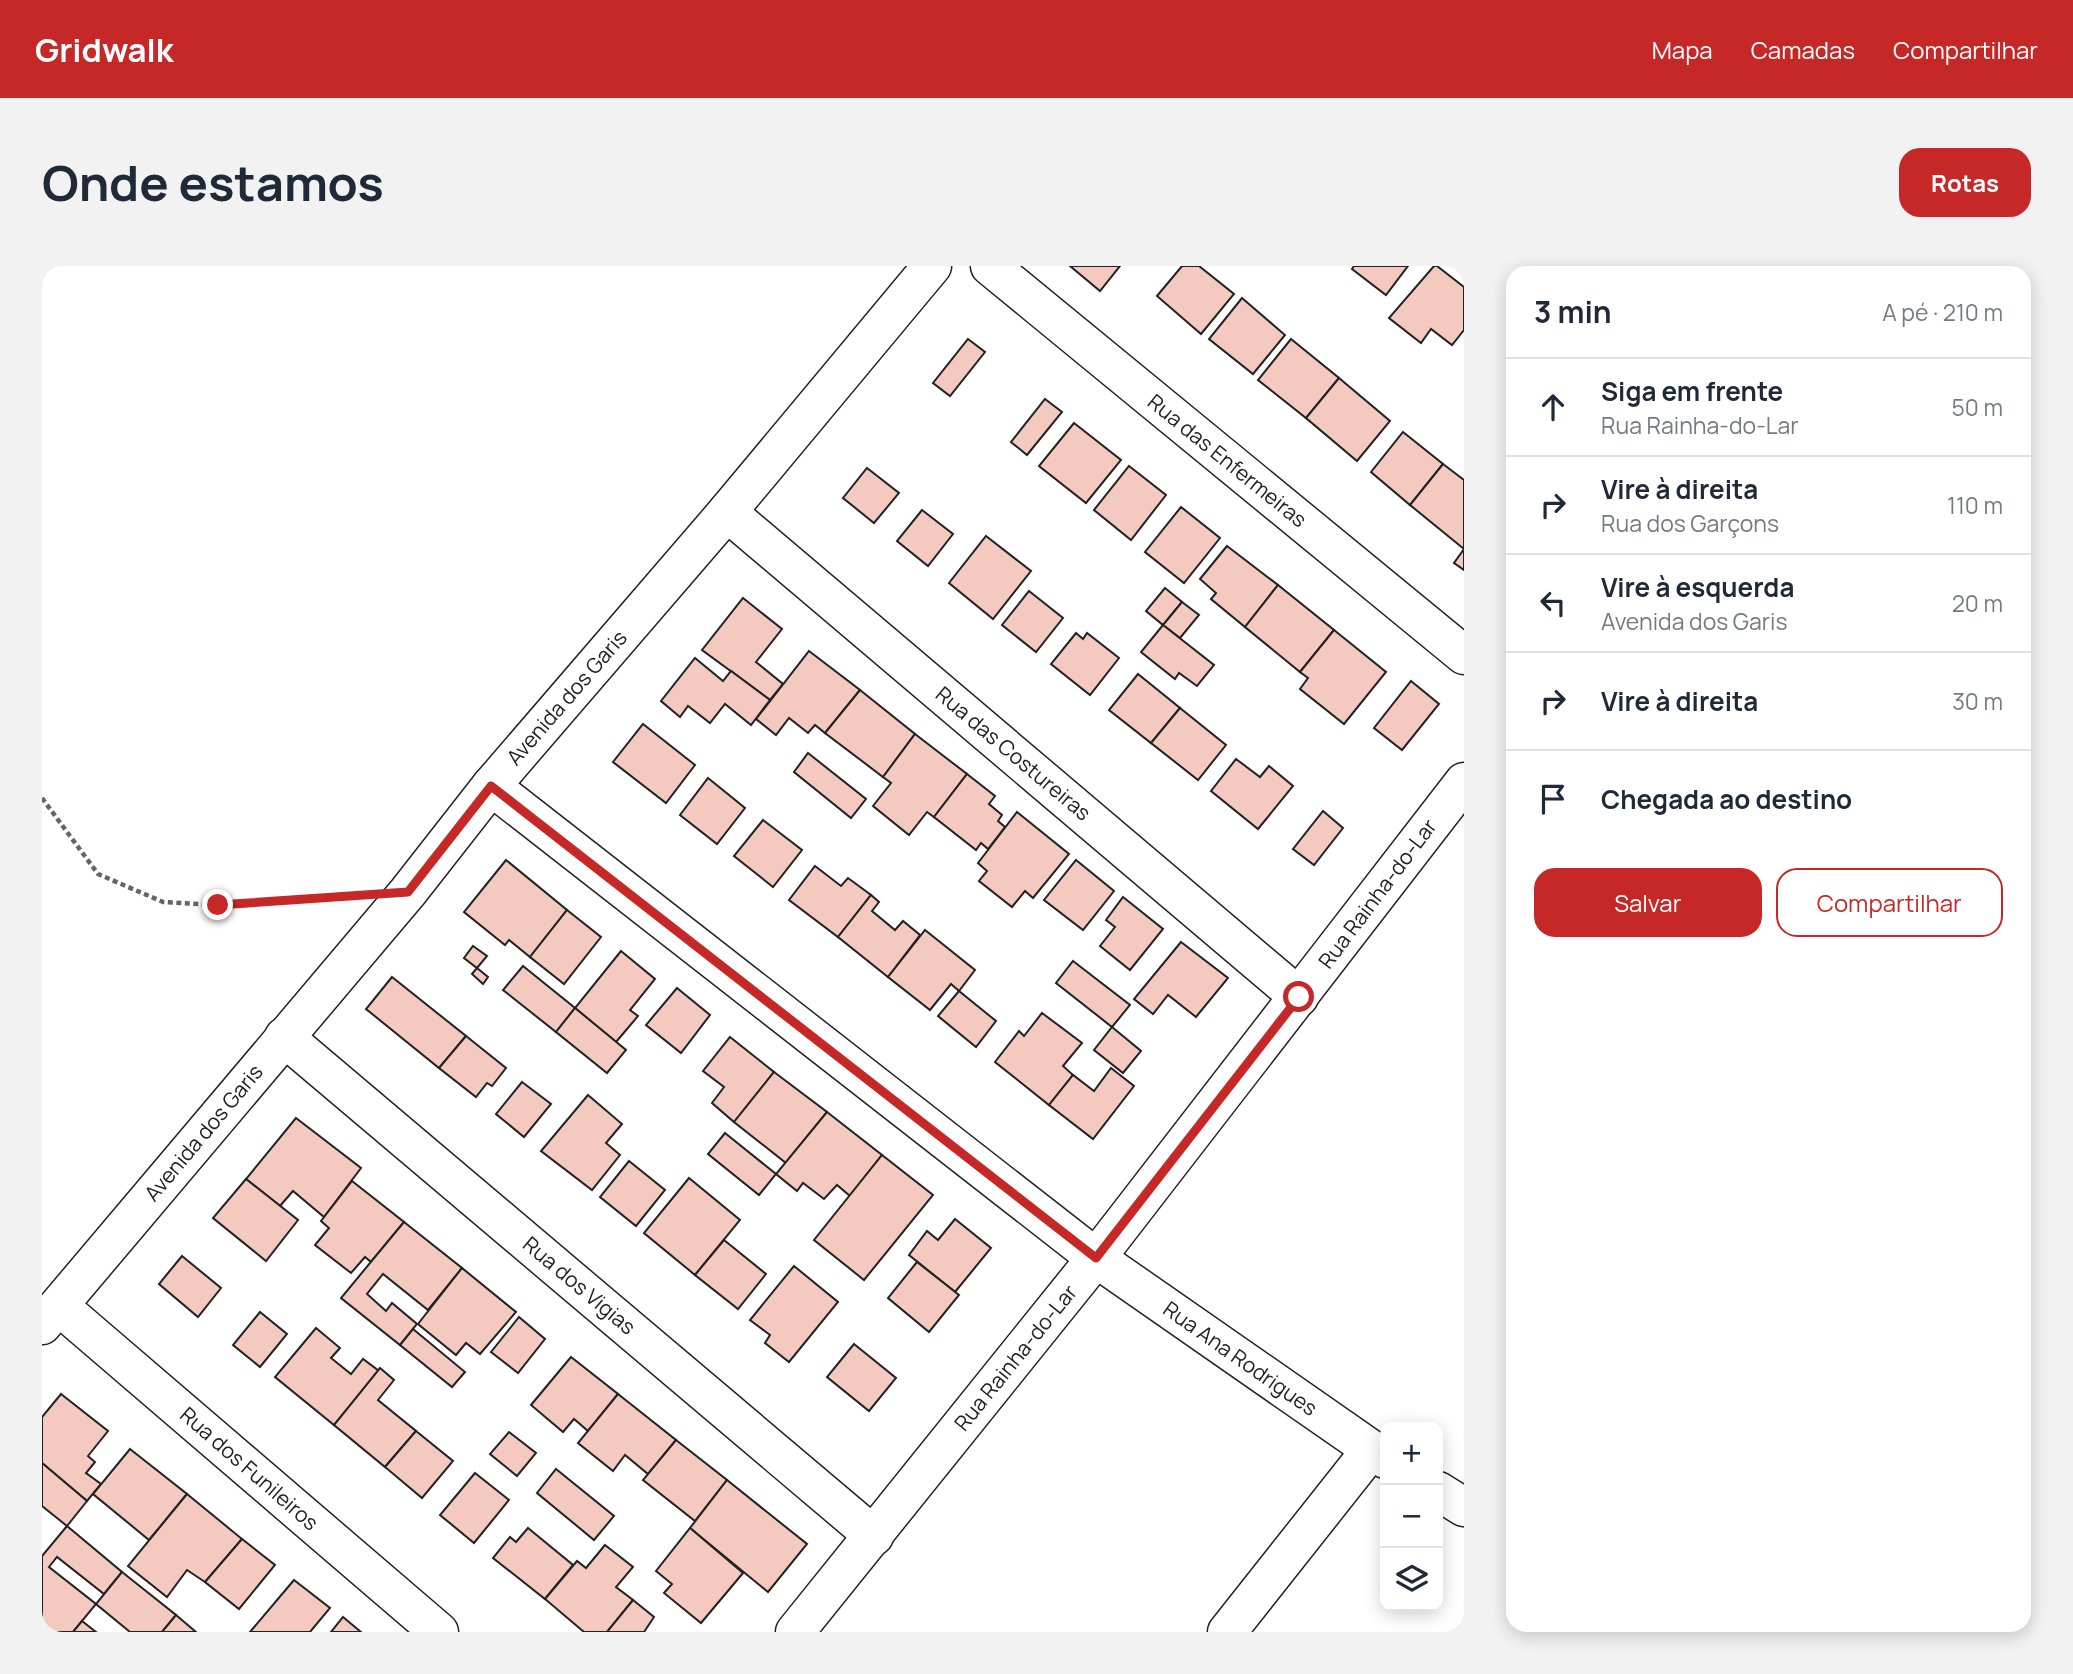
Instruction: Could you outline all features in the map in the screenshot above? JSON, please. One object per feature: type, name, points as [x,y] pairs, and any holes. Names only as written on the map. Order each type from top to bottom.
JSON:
[{"type":"street","name":"Avenida dos Garis","points":[[51,1315],[408,892],[491,786],[727,512],[932,266]]},
{"type":"street","name":"Rua das Enfermeiras","points":[[990,266],[1464,655]]},
{"type":"street","name":"Rua das Costureiras","points":[[727,512],[1299,997]]},
{"type":"street","name":"Rua Rainha-do-Lar","points":[[795,1632],[1096,1258],[1464,782]]},
{"type":"street","name":"Rua Ana Rodrigues","points":[[491,786],[1096,1258],[1378,1455]]},
{"type":"street","name":"Rua dos Vigias","points":[[284,1037],[874,1536]]},
{"type":"street","name":"Rua dos Funileiros","points":[[51,1315],[439,1632]]},
{"type":"street","points":[[1227,1632],[1378,1455]]},
{"type":"street","points":[[1443,1494],[1464,1507]]},
{"type":"path","points":[[42,798],[97,874],[163,902],[218,905],[408,892]]},
{"type":"building","points":[[1070,266],[1120,266],[1100,291]]},
{"type":"building","points":[[1182,266],[1199,266],[1234,294],[1201,334],[1157,296]]},
{"type":"building","points":[[1354,266],[1408,266],[1386,295],[1352,269]]},
{"type":"building","points":[[1434,266],[1464,287],[1464,330],[1452,345],[1431,329],[1421,343],[1389,318]]},
{"type":"building","points":[[1242,298],[1285,335],[1253,374],[1209,339]]},
{"type":"building","points":[[968,339],[985,352],[950,396],[933,383]]},
{"type":"building","points":[[1291,339],[1339,378],[1306,418],[1258,380]]},
{"type":"building","points":[[1339,378],[1390,421],[1357,461],[1306,418]]},
{"type":"building","points":[[1045,399],[1062,412],[1027,455],[1011,442]]},
{"type":"building","points":[[1074,423],[1121,460],[1086,503],[1039,466]]},
{"type":"building","points":[[1403,432],[1443,464],[1410,505],[1371,472]]},
{"type":"building","points":[[1443,464],[1464,480],[1464,549],[1410,505]]},
{"type":"building","points":[[1129,466],[1166,495],[1131,540],[1094,510]]},
{"type":"building","points":[[867,468],[899,493],[874,523],[843,498]]},
{"type":"building","points":[[1181,507],[1220,538],[1184,583],[1145,552]]},
{"type":"building","points":[[922,510],[953,534],[928,566],[897,541]]},
{"type":"building","points":[[986,536],[1031,571],[993,619],[949,583]]},
{"type":"building","points":[[1227,546],[1278,585],[1245,627],[1211,599],[1216,593],[1200,579]]},
{"type":"building","points":[[1464,549],[1464,570],[1454,563]]},
{"type":"building","points":[[1278,585],[1334,630],[1300,672],[1245,627]]},
{"type":"building","points":[[1165,588],[1182,602],[1163,625],[1146,611]]},
{"type":"building","points":[[1029,591],[1063,618],[1036,652],[1002,625]]},
{"type":"building","points":[[743,598],[782,629],[756,662],[783,684],[770,700],[702,650]]},
{"type":"building","points":[[1182,602],[1199,615],[1180,638],[1163,625]]},
{"type":"building","points":[[1163,625],[1214,665],[1197,686],[1179,673],[1175,679],[1141,652]]},
{"type":"building","points":[[1334,630],[1386,672],[1344,724],[1300,689],[1308,678],[1300,672]]},
{"type":"building","points":[[1076,633],[1083,639],[1087,633],[1119,658],[1090,695],[1051,664]]},
{"type":"building","points":[[809,651],[860,690],[825,733],[815,725],[808,733],[789,718],[776,735],[756,719]]},
{"type":"building","points":[[695,658],[723,681],[731,671],[770,700],[751,725],[725,704],[710,723],[688,706],[680,717],[661,701]]},
{"type":"building","points":[[1138,674],[1180,708],[1151,743],[1109,710]]},
{"type":"building","points":[[1411,681],[1439,704],[1402,750],[1374,728]]},
{"type":"building","points":[[860,690],[915,734],[883,777],[825,733]]},
{"type":"building","points":[[1180,708],[1226,745],[1198,780],[1151,743]]},
{"type":"building","points":[[643,724],[695,765],[666,803],[613,762]]},
{"type":"building","points":[[915,734],[967,774],[934,817],[927,812],[909,835],[873,806],[891,783],[883,777]]},
{"type":"building","points":[[808,753],[866,799],[851,818],[794,772]]},
{"type":"building","points":[[1236,759],[1260,777],[1269,766],[1293,786],[1258,829],[1211,791]]},
{"type":"building","points":[[967,774],[995,796],[989,804],[1002,815],[998,821],[1005,827],[988,849],[981,843],[976,850],[934,817]]},
{"type":"building","points":[[708,778],[745,808],[717,844],[680,815]]},
{"type":"building","points":[[1323,811],[1343,828],[1314,865],[1293,849]]},
{"type":"building","points":[[1017,812],[1069,854],[1033,898],[1025,891],[1012,907],[979,881],[987,871],[978,863]]},
{"type":"building","points":[[763,820],[802,850],[773,887],[734,856]]},
{"type":"building","points":[[506,860],[567,910],[530,957],[509,940],[505,945],[464,912]]},
{"type":"building","points":[[1076,860],[1114,891],[1083,930],[1044,900]]},
{"type":"building","points":[[815,866],[841,886],[848,878],[871,895],[838,937],[789,900]]},
{"type":"building","points":[[871,895],[879,902],[872,911],[895,930],[903,921],[920,935],[888,977],[838,937]]},
{"type":"building","points":[[1123,897],[1163,929],[1130,970],[1100,946],[1115,927],[1106,920]]},
{"type":"building","points":[[567,910],[601,937],[564,984],[530,957]]},
{"type":"building","points":[[925,930],[975,970],[959,991],[951,984],[930,1010],[888,977]]},
{"type":"building","points":[[1181,942],[1228,978],[1196,1017],[1168,995],[1153,1014],[1134,999]]},
{"type":"building","points":[[473,946],[487,956],[477,968],[464,958]]},
{"type":"building","points":[[621,951],[655,979],[630,1010],[638,1016],[616,1042],[575,1008]]},
{"type":"building","points":[[1073,961],[1130,1005],[1112,1027],[1056,983]]},
{"type":"building","points":[[523,966],[575,1008],[556,1032],[503,990]]},
{"type":"building","points":[[477,968],[488,977],[483,984],[472,974]]},
{"type":"building","points":[[392,977],[466,1036],[439,1068],[366,1009]]},
{"type":"building","points":[[677,988],[710,1015],[681,1053],[646,1025]]},
{"type":"building","points":[[959,991],[996,1021],[976,1047],[938,1016]]},
{"type":"building","points":[[575,1008],[626,1050],[607,1073],[556,1032]]},
{"type":"building","points":[[1042,1013],[1082,1043],[1063,1066],[1073,1075],[1049,1105],[995,1062],[1019,1031],[1024,1036]]},
{"type":"building","points":[[1112,1027],[1141,1051],[1123,1073],[1094,1050]]},
{"type":"building","points":[[466,1036],[506,1068],[492,1086],[487,1083],[476,1097],[439,1068]]},
{"type":"building","points":[[730,1037],[774,1072],[734,1122],[712,1103],[724,1087],[703,1071]]},
{"type":"building","points":[[1111,1068],[1134,1086],[1093,1139],[1049,1105],[1073,1075],[1094,1091]]},
{"type":"building","points":[[774,1072],[827,1112],[786,1163],[734,1122]]},
{"type":"building","points":[[522,1082],[551,1104],[524,1137],[496,1114]]},
{"type":"building","points":[[588,1095],[622,1124],[606,1143],[620,1155],[592,1190],[541,1151]]},
{"type":"building","points":[[827,1112],[882,1155],[850,1196],[837,1185],[824,1199],[803,1183],[797,1191],[776,1174]]},
{"type":"building","points":[[296,1118],[361,1168],[324,1217],[293,1191],[280,1206],[246,1179]]},
{"type":"building","points":[[725,1133],[776,1174],[759,1195],[708,1154]]},
{"type":"building","points":[[882,1155],[933,1195],[864,1280],[814,1240]]},
{"type":"building","points":[[629,1161],[665,1190],[636,1226],[600,1197]]},
{"type":"building","points":[[689,1178],[740,1220],[695,1275],[644,1233]]},
{"type":"building","points":[[246,1179],[298,1220],[266,1261],[213,1218]]},
{"type":"building","points":[[352,1181],[404,1222],[371,1262],[365,1257],[351,1273],[315,1245],[329,1228],[321,1221]]},
{"type":"building","points":[[955,1219],[991,1248],[955,1292],[909,1255],[927,1231],[938,1240]]},
{"type":"building","points":[[404,1222],[462,1268],[428,1310],[383,1274],[367,1294],[386,1311],[392,1303],[417,1324],[400,1345],[341,1298]]},
{"type":"building","points":[[724,1240],[766,1274],[738,1309],[695,1275]]},
{"type":"building","points":[[182,1256],[221,1288],[198,1317],[159,1284]]},
{"type":"building","points":[[917,1262],[959,1295],[929,1332],[888,1298]]},
{"type":"building","points":[[794,1266],[838,1302],[789,1362],[765,1343],[770,1335],[750,1320]]},
{"type":"building","points":[[462,1268],[516,1312],[480,1354],[466,1343],[456,1355],[418,1324]]},
{"type":"building","points":[[260,1312],[287,1334],[260,1367],[233,1345]]},
{"type":"building","points":[[519,1317],[545,1339],[518,1373],[491,1352]]},
{"type":"building","points":[[316,1328],[340,1348],[331,1358],[351,1374],[363,1359],[379,1371],[334,1425],[275,1377]]},
{"type":"building","points":[[413,1329],[465,1372],[452,1387],[400,1345]]},
{"type":"building","points":[[854,1344],[896,1378],[869,1411],[827,1377]]},
{"type":"building","points":[[571,1357],[618,1394],[588,1431],[574,1419],[563,1432],[531,1405]]},
{"type":"building","points":[[380,1368],[394,1380],[378,1400],[416,1431],[385,1467],[334,1425]]},
{"type":"building","points":[[61,1394],[108,1431],[88,1456],[95,1462],[86,1473],[101,1484],[87,1501],[42,1463],[42,1417]]},
{"type":"building","points":[[618,1394],[676,1440],[648,1474],[625,1455],[613,1471],[578,1443]]},
{"type":"building","points":[[416,1431],[453,1461],[422,1498],[385,1467]]},
{"type":"building","points":[[509,1432],[536,1453],[517,1476],[490,1454]]},
{"type":"building","points":[[676,1440],[727,1480],[695,1521],[643,1480]]},
{"type":"building","points":[[130,1449],[187,1494],[149,1540],[93,1494]]},
{"type":"building","points":[[42,1463],[87,1501],[67,1526],[42,1506]]},
{"type":"building","points":[[556,1469],[614,1516],[594,1540],[537,1493]]},
{"type":"building","points":[[475,1473],[509,1500],[474,1543],[440,1515]]},
{"type":"building","points":[[727,1480],[807,1544],[768,1592],[690,1528]]},
{"type":"building","points":[[187,1494],[242,1539],[205,1582],[187,1570],[167,1597],[128,1566]]},
{"type":"building","points":[[67,1526],[122,1572],[104,1594],[57,1557],[49,1567],[96,1604],[73,1632],[42,1632],[42,1556]]},
{"type":"building","points":[[528,1528],[573,1565],[545,1599],[493,1558],[510,1537],[516,1542]]},
{"type":"building","points":[[690,1528],[743,1573],[701,1623],[664,1593],[672,1584],[656,1571]]},
{"type":"building","points":[[242,1539],[275,1565],[239,1609],[205,1582]]},
{"type":"building","points":[[605,1545],[633,1567],[616,1587],[633,1600],[607,1632],[584,1632],[545,1599],[577,1561],[586,1568]]},
{"type":"building","points":[[122,1572],[176,1615],[162,1632],[130,1632],[96,1604]]},
{"type":"building","points":[[294,1580],[330,1608],[310,1632],[250,1632]]},
{"type":"building","points":[[633,1600],[654,1617],[644,1632],[607,1632]]},
{"type":"building","points":[[176,1615],[196,1632],[162,1632]]},
{"type":"building","points":[[343,1617],[361,1632],[331,1632]]},
{"type":"building","points":[[82,1621],[96,1632],[73,1632]]},
{"type":"route","points":[[218,905],[408,892],[491,786],[1096,1258],[1299,997]]}]
